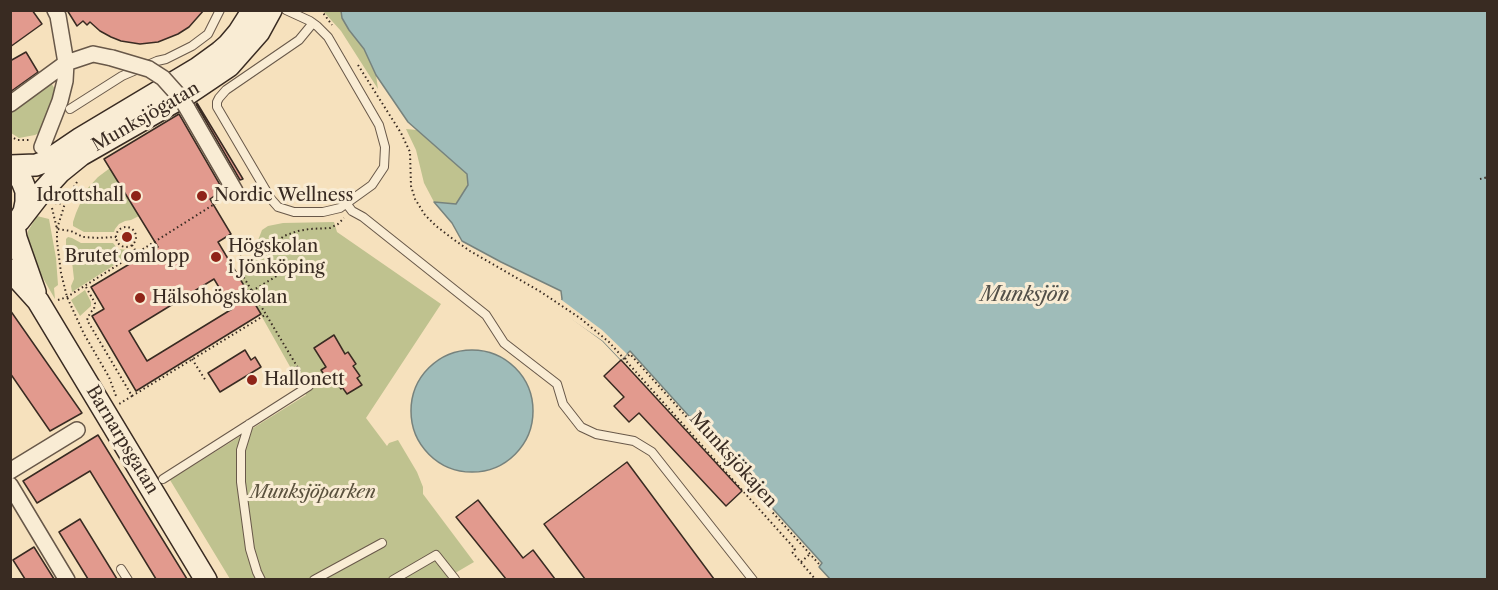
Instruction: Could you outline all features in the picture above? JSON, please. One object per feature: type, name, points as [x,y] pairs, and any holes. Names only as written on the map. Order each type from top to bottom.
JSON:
[{"type":"main road","name":"Munksjögatan","points":[[10,167],[36,165],[47,161],[198,68],[228,45],[253,10]]},
{"type":"main road","name":"Munksjögatan","points":[[14,225],[53,180],[81,154],[186,95],[229,66],[259,32],[272,11]]},
{"type":"main road","points":[[10,167],[22,181],[26,191],[24,212],[14,225]]},
{"type":"main road","name":"Barnarpsgatan","points":[[14,225],[20,253],[206,579]]},
{"type":"main road","name":"Barnarpsgatan","points":[[10,270],[48,300]]},
{"type":"street","points":[[42,147],[60,101],[65,81],[66,63],[55,10]]},
{"type":"street","points":[[10,105],[66,63],[93,54],[149,69],[163,78],[180,98],[236,191]]},
{"type":"street","points":[[10,471],[77,430]]},
{"type":"street","points":[[10,485],[67,579]]},
{"type":"lane","points":[[70,109],[122,76],[157,61],[166,60],[192,46],[207,34],[220,10]]},
{"type":"lane","points":[[286,10],[311,22]]},
{"type":"lane","points":[[303,10],[311,22],[328,37],[379,125],[386,147],[384,166],[372,185],[348,206],[323,212],[294,212],[278,207],[267,193],[217,107],[219,98],[226,90],[299,40],[311,22]]},
{"type":"lane","points":[[348,206],[486,315],[504,343],[557,384],[563,404],[581,427],[596,434],[633,441],[652,452],[753,579]]},
{"type":"lane","points":[[163,479],[309,386]]},
{"type":"lane","points":[[249,424],[241,450],[241,482],[250,549],[261,579]]},
{"type":"lane","points":[[314,579],[382,543]]},
{"type":"lane","points":[[393,579],[436,555],[455,579]]},
{"type":"lane","points":[[121,569],[128,579]]},
{"type":"path","points":[[321,10],[333,26]]},
{"type":"path","points":[[357,64],[410,152],[411,186],[415,199],[425,215],[470,251],[541,292],[580,318],[624,358],[630,354],[819,564]]},
{"type":"path","points":[[10,136],[18,140]]},
{"type":"path","points":[[57,229],[66,200],[82,174]]},
{"type":"path","points":[[1480,179],[1488,177]]},
{"type":"path","points":[[48,300],[67,297],[236,191]]},
{"type":"path","points":[[50,200],[59,204],[66,200]]},
{"type":"path","points":[[252,291],[280,274],[269,255],[277,242],[284,236],[298,231],[330,228],[338,224],[346,217],[348,206]]},
{"type":"path","points":[[52,208],[67,297],[84,334],[109,377],[119,404],[266,314]]},
{"type":"path","points":[[121,228],[131,228],[136,232],[137,236],[132,245],[126,247],[118,243],[116,237],[121,228]]},
{"type":"path","points":[[57,229],[71,231],[83,237],[116,237]]},
{"type":"path","points":[[132,245],[140,258]]},
{"type":"path","points":[[238,252],[246,267],[240,271],[309,386]]},
{"type":"path","points":[[85,286],[95,303],[87,320],[132,396]]},
{"type":"path","name":"Munksjökajen","points":[[624,358],[795,549],[792,552],[816,579]]},
{"type":"path","points":[[192,359],[206,381]]},
{"type":"path","points":[[800,562],[810,554]]},
{"type":"green space","points":[[323,11],[341,11],[349,30],[364,49],[376,75],[378,89],[341,31]]},
{"type":"green space","points":[[49,80],[56,93],[43,131],[19,138],[11,133],[11,110]]},
{"type":"green space","points":[[406,129],[417,130],[467,174],[468,185],[456,204],[434,202],[424,183],[416,150]]},
{"type":"green space","points":[[110,168],[139,216],[119,224],[114,232],[84,232],[73,226],[76,213],[86,190]]},
{"type":"green space","points":[[37,216],[49,219],[56,258],[58,285],[54,288],[55,299],[28,252],[28,231]]},
{"type":"green space","name":"Munksjöparken","points":[[334,222],[337,232],[441,304],[366,418],[387,446],[398,440],[417,472],[423,487],[423,494],[474,562],[445,579],[230,579],[170,480],[306,395],[240,278],[258,265],[252,257],[258,249],[257,243],[262,230],[268,226],[283,223]]},
{"type":"green space","points":[[68,237],[81,243],[113,243],[118,249],[128,250],[130,255],[72,292],[71,286],[74,279],[71,253],[66,246]]},
{"type":"green space","points":[[85,290],[91,306],[80,316],[71,300]]},
{"type":"water","name":"Munksjön","points":[[341,11],[1487,11],[1487,579],[830,579],[819,567],[822,563],[630,351],[621,360],[603,341],[558,308],[562,299],[561,291],[462,241],[452,223],[434,202],[456,204],[468,185],[467,174],[408,122],[376,75],[364,49],[342,18]]},
{"type":"water","points":[[472,350],[495,354],[515,368],[529,388],[533,411],[529,434],[515,454],[495,468],[472,472],[449,468],[429,454],[415,434],[411,411],[415,388],[429,368],[449,354]]},
{"type":"pier","points":[[559,298],[602,330],[627,354],[621,360],[603,341],[555,308]]},
{"type":"building","points":[[10,10],[32,10],[42,24],[10,47]]},
{"type":"building","points":[[67,10],[204,10],[189,27],[178,34],[158,42],[140,44],[111,37],[90,22],[87,25],[83,21],[77,26]]},
{"type":"building","points":[[26,52],[38,72],[10,92],[10,61]]},
{"type":"building","points":[[197,103],[243,179],[240,180]]},
{"type":"building","points":[[179,114],[223,190],[210,199],[231,234],[218,242],[261,314],[136,391],[92,316],[104,309],[91,287],[158,247],[104,159]],"holes":[[[214,279],[232,309],[147,361],[129,331]]]},
{"type":"building","points":[[10,310],[82,413],[50,431],[10,373]]},
{"type":"building","points":[[334,335],[345,354],[348,352],[356,364],[353,366],[360,376],[357,378],[362,385],[347,394],[334,379],[329,382],[321,370],[326,367],[314,348]]},
{"type":"building","name":"Hallonett","points":[[245,350],[251,360],[255,357],[261,367],[220,392],[208,373]]},
{"type":"building","points":[[621,360],[742,491],[726,506],[639,413],[629,422],[614,406],[624,397],[604,376]]},
{"type":"building","points":[[98,435],[187,579],[156,579],[90,471],[37,503],[23,481]]},
{"type":"building","points":[[627,462],[714,579],[585,579],[544,524]]},
{"type":"building","points":[[478,500],[523,558],[533,550],[555,579],[506,579],[456,517]]},
{"type":"building","points":[[80,519],[117,579],[88,579],[59,532]]},
{"type":"building","points":[[34,547],[54,579],[25,579],[13,560]]},
{"type":"place","name":"Idrottshall","points":[[136,196]]},
{"type":"place","name":"Nordic Wellness","points":[[202,196]]},
{"type":"place","name":"Brutet omlopp","points":[[127,237]]},
{"type":"place","name":"Högskolan i Jönköping","points":[[216,257]]},
{"type":"place","name":"Hälsohögskolan","points":[[140,298]]},
{"type":"place","name":"Hallonett","points":[[252,380]]}]
